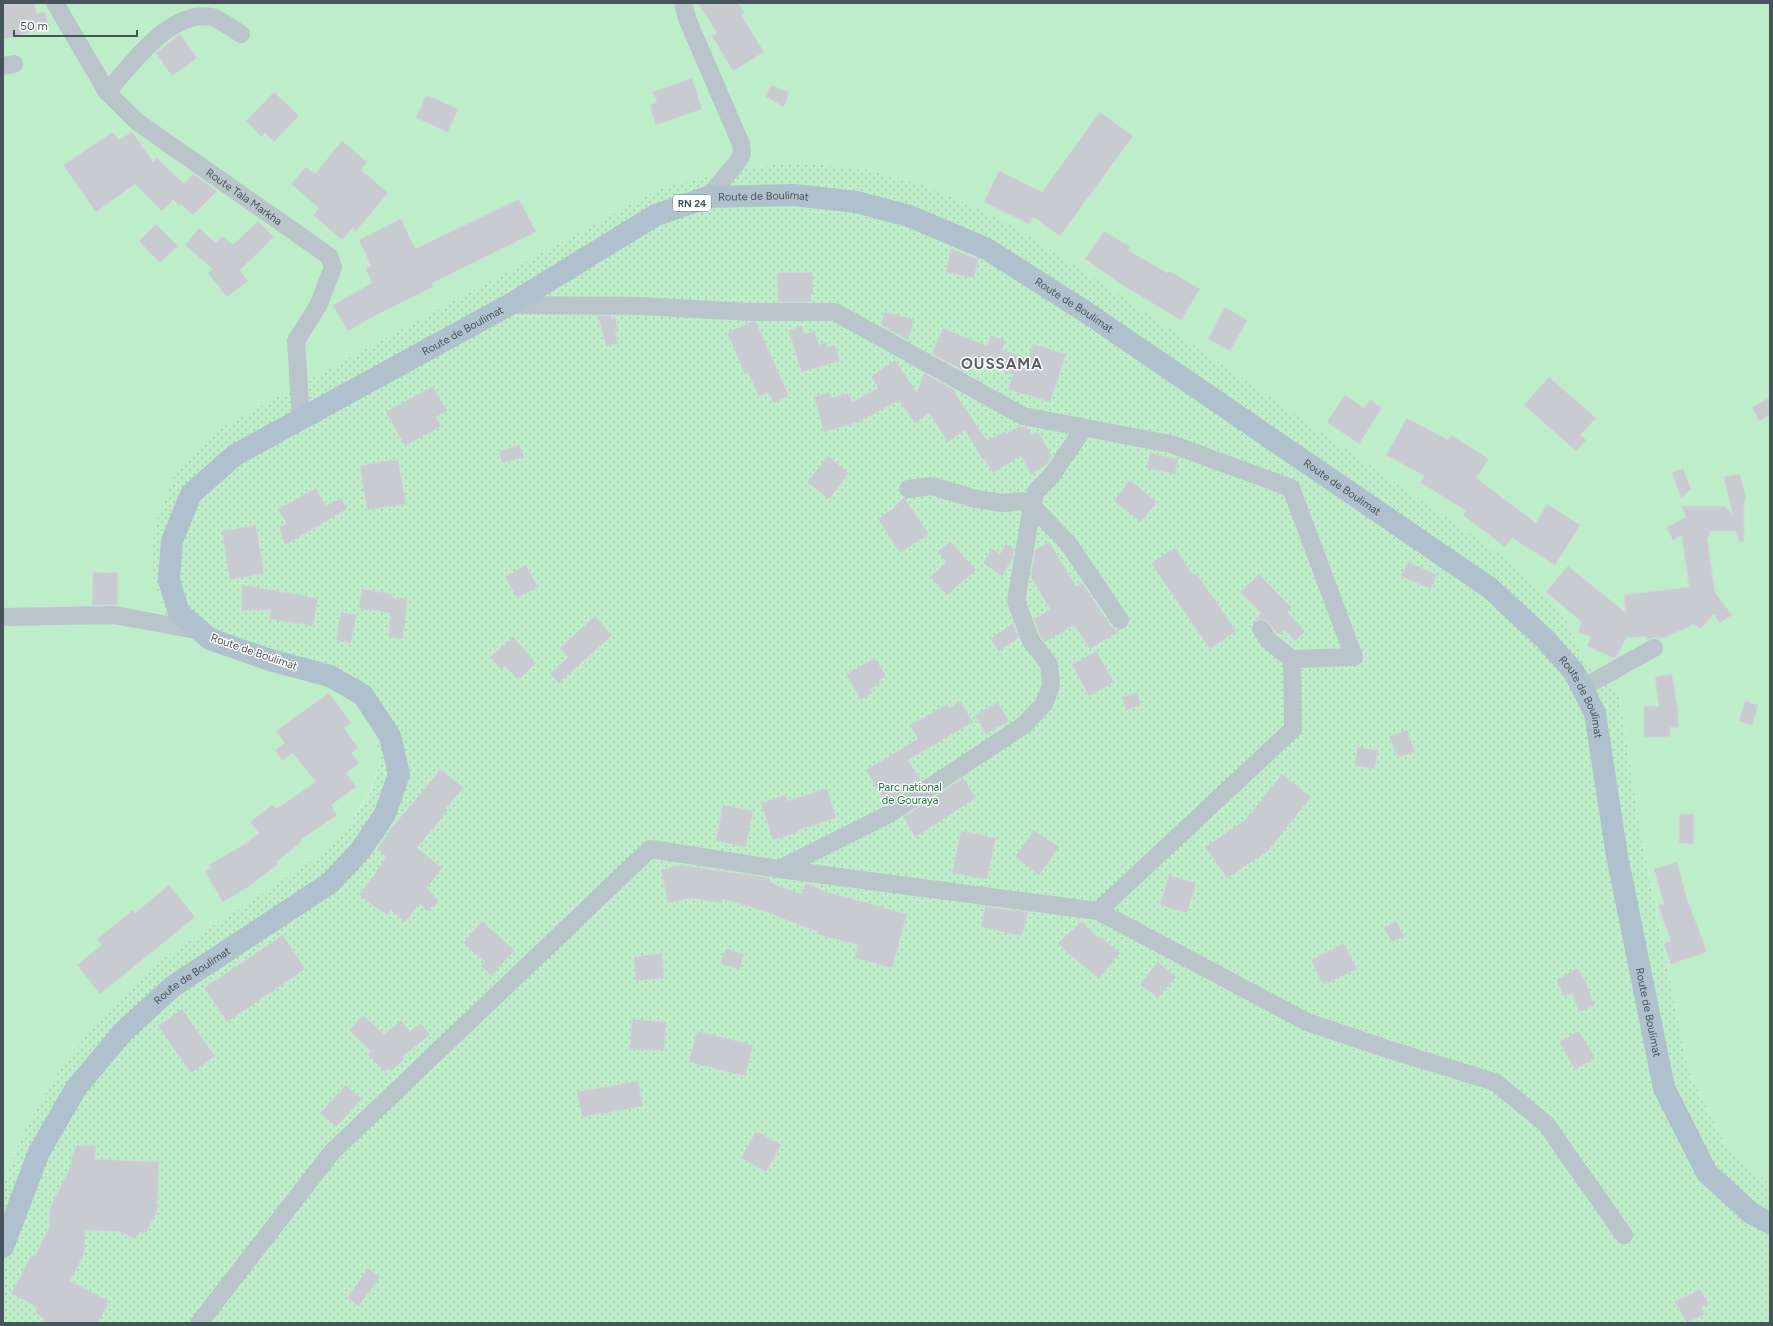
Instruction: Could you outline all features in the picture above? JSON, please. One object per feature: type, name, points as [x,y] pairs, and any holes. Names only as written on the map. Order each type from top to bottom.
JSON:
[{"type":"main road","name":"Route de Boulimat","points":[[3,1247],[39,1152],[76,1088],[118,1038],[172,987],[330,882],[360,851],[386,814],[399,774],[390,736],[363,695],[330,676],[270,660],[210,638],[179,613],[169,580],[172,542],[191,494],[235,454],[509,305],[656,215],[708,197],[794,195],[856,202],[909,216],[987,249],[1086,312],[1490,588],[1545,639],[1574,672],[1595,713],[1617,856],[1664,1088],[1706,1173],[1752,1213],[1770,1223]]},
{"type":"street","name":"Route Tala Markha","points":[[55,3],[107,92],[136,121],[329,256],[333,267],[320,304],[296,341],[301,419]]},
{"type":"street","points":[[683,3],[688,21],[741,144],[742,154],[736,164],[708,197]]},
{"type":"street","points":[[107,92],[149,44],[170,27],[190,18],[212,17],[241,34]]},
{"type":"street","points":[[509,305],[642,306],[748,312],[836,312],[1023,416],[1171,444],[1291,488],[1354,657],[1292,659],[1269,641],[1262,629]]},
{"type":"street","points":[[779,869],[889,814],[1024,725],[1044,704],[1051,685],[1049,664],[1031,641],[1016,601],[1032,506],[1036,491],[1052,476],[1084,428]]},
{"type":"street","points":[[908,489],[932,486],[976,499],[1003,503],[1022,501],[1032,506],[1067,542],[1120,620]]},
{"type":"street","points":[[3,617],[114,615],[200,631]]},
{"type":"street","points":[[1582,688],[1654,648]]},
{"type":"street","points":[[1098,912],[1293,729],[1292,659]]},
{"type":"street","points":[[199,1323],[332,1152],[650,849],[779,869],[1098,912],[1307,1022],[1390,1050],[1495,1082],[1546,1124],[1624,1235]]},
{"type":"green space","points":[[3,3],[1770,3],[1770,1185],[1727,1147],[1688,1069],[1642,840],[1619,694],[1583,660],[1564,613],[920,184],[864,169],[798,162],[731,170],[661,188],[226,425],[177,469],[325,684],[352,699],[374,732],[381,761],[370,792],[348,826],[320,855],[163,959],[111,1006],[63,1064],[24,1131],[3,1186]]},
{"type":"green space","name":"Parc national de Gouraya","points":[[798,162],[864,169],[920,184],[1001,219],[1102,283],[1507,559],[1564,613],[1583,660],[1619,694],[1642,840],[1688,1069],[1727,1147],[1770,1185],[1770,1323],[3,1323],[3,1186],[24,1131],[63,1064],[111,1006],[163,959],[320,855],[348,826],[370,793],[381,761],[374,732],[352,699],[325,684],[203,645],[164,613],[151,570],[155,525],[177,469],[226,425],[661,188],[731,170]]},
{"type":"building","points":[[3,3],[34,3],[37,14],[45,12],[49,26],[3,40]]},
{"type":"building","points":[[698,3],[738,3],[745,13],[741,15],[764,52],[733,71],[712,36],[717,33]]},
{"type":"building","points":[[180,34],[197,58],[172,76],[156,53]]},
{"type":"building","points":[[692,78],[702,109],[656,125],[650,105],[657,102],[653,92]]},
{"type":"building","points":[[771,85],[789,92],[784,107],[765,96]]},
{"type":"building","points":[[274,92],[299,116],[274,142],[265,133],[262,137],[246,121]]},
{"type":"building","points":[[426,95],[458,109],[448,132],[416,118]]},
{"type":"building","points":[[1100,112],[1133,136],[1060,236],[1033,217],[1029,224],[984,202],[999,171],[1042,192]]},
{"type":"building","points":[[113,132],[119,140],[132,132],[153,162],[157,158],[184,184],[193,174],[217,191],[193,215],[181,204],[179,206],[173,200],[162,211],[135,184],[96,212],[63,165]]},
{"type":"building","points":[[342,141],[367,162],[361,170],[388,193],[355,232],[353,227],[342,240],[313,215],[319,208],[291,184],[306,167],[315,174]]},
{"type":"building","points":[[519,199],[536,232],[432,283],[433,287],[374,316],[348,331],[333,305],[372,283],[366,269],[371,266],[359,240],[401,219],[415,249]]},
{"type":"building","points":[[258,221],[274,237],[240,270],[248,281],[227,297],[208,273],[213,269],[185,245],[199,228],[216,243],[222,236],[233,245]]},
{"type":"building","points":[[156,224],[178,246],[160,263],[139,241]]},
{"type":"building","points":[[1104,231],[1130,247],[1128,250],[1167,273],[1169,271],[1200,289],[1181,320],[1127,288],[1085,259]]},
{"type":"building","points":[[951,249],[978,259],[974,278],[946,272]]},
{"type":"building","points":[[812,272],[813,294],[811,294],[811,302],[778,302],[777,273]]},
{"type":"building","points":[[1225,307],[1247,320],[1230,351],[1208,339]]},
{"type":"building","points":[[884,312],[914,319],[908,340],[881,325]]},
{"type":"building","points":[[598,316],[611,316],[611,319],[615,318],[618,331],[615,332],[618,343],[606,346]]},
{"type":"building","points":[[751,322],[756,322],[789,396],[773,403],[768,392],[759,396],[748,372],[745,374],[727,333]]},
{"type":"building","points":[[802,326],[804,334],[815,331],[819,345],[827,342],[828,347],[835,345],[840,361],[801,372],[789,330]]},
{"type":"building","points":[[943,328],[987,346],[991,335],[1006,341],[1002,350],[1028,359],[1033,344],[1066,354],[1050,402],[1008,389],[1013,375],[970,357],[964,371],[932,354]]},
{"type":"building","points":[[895,360],[917,393],[924,373],[956,391],[955,393],[987,441],[1005,431],[1006,434],[1020,426],[1028,428],[1032,435],[1038,432],[1052,456],[1046,465],[1031,474],[1021,456],[993,473],[985,459],[983,460],[965,430],[948,442],[929,413],[915,423],[899,400],[859,422],[824,432],[814,397],[829,392],[831,398],[849,393],[852,402],[878,388],[871,376]]},
{"type":"building","points":[[1549,377],[1596,418],[1580,435],[1586,440],[1576,451],[1524,405]]},
{"type":"building","points":[[433,386],[447,411],[436,417],[441,426],[405,446],[386,412]]},
{"type":"building","points":[[1345,395],[1364,408],[1370,400],[1382,408],[1359,444],[1327,422]]},
{"type":"building","points":[[1770,397],[1770,415],[1759,421],[1752,407]]},
{"type":"building","points":[[1407,418],[1448,440],[1451,435],[1489,459],[1476,478],[1536,523],[1547,504],[1580,525],[1555,565],[1512,538],[1505,547],[1463,515],[1466,511],[1420,482],[1425,476],[1386,455]]},
{"type":"building","points":[[520,445],[524,457],[502,463],[499,451]]},
{"type":"building","points":[[1150,453],[1178,459],[1175,474],[1147,468]]},
{"type":"building","points":[[828,456],[849,473],[829,499],[807,482]]},
{"type":"building","points":[[398,459],[406,504],[367,510],[360,466]]},
{"type":"building","points":[[1683,468],[1691,489],[1681,498],[1672,473]]},
{"type":"building","points":[[1740,474],[1746,499],[1744,500],[1744,529],[1746,530],[1744,530],[1744,541],[1739,542],[1736,531],[1710,531],[1710,537],[1707,537],[1715,593],[1732,615],[1720,623],[1714,614],[1700,629],[1694,624],[1664,638],[1647,640],[1647,636],[1626,638],[1617,656],[1614,658],[1587,646],[1591,637],[1578,632],[1582,622],[1546,592],[1568,566],[1626,613],[1624,595],[1689,587],[1682,535],[1673,540],[1666,528],[1686,517],[1681,506],[1725,506],[1733,515],[1724,477]]},
{"type":"building","points":[[1130,480],[1157,502],[1141,522],[1114,501]]},
{"type":"building","points":[[316,488],[326,506],[341,498],[347,509],[285,545],[279,527],[287,524],[278,509]]},
{"type":"building","points":[[903,498],[929,534],[900,553],[878,519],[893,509]]},
{"type":"building","points":[[256,525],[264,573],[230,580],[222,531]]},
{"type":"building","points":[[950,541],[976,570],[947,595],[930,577],[947,562],[938,552]]},
{"type":"building","points":[[1049,542],[1076,586],[1082,583],[1111,626],[1118,632],[1090,649],[1074,625],[1045,642],[1040,636],[1034,619],[1050,609],[1031,577],[1035,550]]},
{"type":"building","points":[[1006,544],[1014,549],[1012,559],[1002,576],[983,563],[992,549],[1000,554]]},
{"type":"building","points":[[1175,548],[1194,576],[1197,574],[1236,631],[1210,649],[1151,563]]},
{"type":"building","points":[[1408,562],[1437,575],[1431,589],[1401,576]]},
{"type":"building","points":[[526,565],[538,587],[517,598],[505,577]]},
{"type":"building","points":[[93,572],[118,573],[117,605],[92,605]]},
{"type":"building","points":[[1259,574],[1291,607],[1287,612],[1305,631],[1295,641],[1284,630],[1278,635],[1266,620],[1254,620],[1261,613],[1240,592]]},
{"type":"building","points":[[242,585],[318,598],[313,626],[270,619],[271,610],[242,610]]},
{"type":"building","points":[[362,589],[393,594],[392,598],[407,599],[403,639],[388,637],[391,613],[359,608]]},
{"type":"building","points":[[341,612],[356,615],[351,643],[336,640]]},
{"type":"building","points":[[595,616],[612,635],[559,683],[550,674],[568,657],[560,648]]},
{"type":"building","points":[[1013,623],[1019,638],[999,651],[990,639]]},
{"type":"building","points":[[513,637],[536,663],[518,680],[505,666],[501,670],[490,657]]},
{"type":"building","points":[[1096,651],[1114,682],[1089,696],[1072,665]]},
{"type":"building","points":[[875,658],[886,676],[879,680],[881,683],[870,689],[873,693],[861,700],[846,674]]},
{"type":"building","points":[[1672,674],[1678,706],[1678,728],[1670,727],[1670,737],[1644,737],[1644,706],[1659,706],[1655,677]]},
{"type":"building","points":[[1137,692],[1141,705],[1126,710],[1122,697]]},
{"type":"building","points":[[329,693],[351,723],[344,728],[358,748],[351,753],[359,763],[346,773],[356,787],[331,805],[337,815],[300,840],[301,842],[276,862],[278,864],[248,887],[223,902],[205,872],[211,868],[209,865],[245,844],[259,833],[250,822],[272,805],[276,809],[316,782],[293,753],[282,760],[275,750],[285,743],[276,731]]},
{"type":"building","points":[[960,701],[973,722],[908,760],[921,780],[892,800],[890,797],[884,800],[866,770],[918,739],[910,725],[947,704],[949,708]]},
{"type":"building","points":[[1745,701],[1758,705],[1752,725],[1739,721]]},
{"type":"building","points":[[998,702],[1009,721],[986,734],[975,715]]},
{"type":"building","points":[[1407,730],[1415,752],[1397,756],[1389,736]]},
{"type":"building","points":[[1357,747],[1378,750],[1375,769],[1355,766]]},
{"type":"building","points":[[441,769],[463,788],[446,808],[448,810],[417,848],[442,868],[427,888],[439,902],[427,911],[420,903],[405,922],[391,910],[387,915],[359,895],[387,857],[377,849],[394,825]]},
{"type":"building","points":[[1282,774],[1311,797],[1268,851],[1227,878],[1205,847],[1245,820]]},
{"type":"building","points":[[963,778],[976,798],[915,837],[903,817]]},
{"type":"building","points":[[827,788],[836,818],[773,840],[761,803],[786,795],[788,801]]},
{"type":"building","points":[[723,805],[753,811],[746,847],[716,841]]},
{"type":"building","points":[[1680,814],[1694,814],[1693,844],[1679,843]]},
{"type":"building","points":[[1034,830],[1059,847],[1039,875],[1015,857]]},
{"type":"building","points":[[961,831],[996,838],[987,879],[952,873]]},
{"type":"building","points":[[1677,862],[1686,896],[1707,952],[1671,964],[1664,944],[1671,941],[1658,905],[1664,904],[1654,869]]},
{"type":"building","points":[[681,865],[770,878],[769,882],[801,894],[806,883],[827,892],[907,914],[892,968],[855,958],[858,945],[817,934],[818,932],[758,909],[722,899],[722,903],[690,898],[668,903],[661,870]]},
{"type":"building","points":[[1169,875],[1196,883],[1187,913],[1160,905]]},
{"type":"building","points":[[169,885],[195,917],[100,994],[77,965],[102,945],[97,939],[133,910],[135,913]]},
{"type":"building","points":[[985,907],[1028,912],[1022,936],[981,927]]},
{"type":"building","points":[[482,921],[514,950],[492,976],[481,966],[485,962],[463,943]]},
{"type":"building","points":[[1082,921],[1099,939],[1101,937],[1120,953],[1099,979],[1072,956],[1071,957],[1058,943]]},
{"type":"building","points":[[1396,921],[1404,936],[1392,942],[1384,928]]},
{"type":"building","points":[[283,935],[305,969],[227,1022],[204,988]]},
{"type":"building","points":[[1344,943],[1357,969],[1323,985],[1311,960]]},
{"type":"building","points":[[726,948],[744,954],[739,970],[720,963]]},
{"type":"building","points":[[662,953],[664,978],[636,981],[634,957]]},
{"type":"building","points":[[1158,962],[1176,977],[1158,998],[1140,984]]},
{"type":"building","points":[[1578,968],[1587,985],[1594,1006],[1579,1012],[1572,993],[1565,997],[1556,980]]},
{"type":"building","points":[[182,1009],[215,1056],[191,1073],[158,1026]]},
{"type":"building","points":[[363,1015],[384,1034],[401,1021],[410,1031],[421,1023],[430,1035],[402,1057],[404,1059],[392,1071],[389,1068],[384,1071],[368,1054],[371,1051],[349,1030]]},
{"type":"building","points":[[632,1019],[666,1022],[664,1051],[630,1049]]},
{"type":"building","points":[[697,1031],[753,1045],[745,1076],[689,1062]]},
{"type":"building","points":[[1579,1031],[1595,1058],[1575,1070],[1559,1042]]},
{"type":"building","points":[[638,1081],[643,1106],[582,1117],[577,1092]]},
{"type":"building","points":[[346,1085],[362,1099],[336,1127],[320,1113]]},
{"type":"building","points":[[756,1131],[781,1145],[766,1172],[741,1158]]},
{"type":"building","points":[[77,1145],[96,1146],[95,1159],[159,1162],[157,1211],[146,1233],[139,1232],[135,1239],[120,1232],[85,1230],[84,1254],[70,1281],[109,1301],[98,1323],[42,1323],[44,1318],[36,1314],[36,1306],[11,1294],[31,1256],[35,1256],[49,1228],[50,1208],[71,1166],[72,1155]]},
{"type":"building","points":[[368,1268],[380,1277],[359,1306],[347,1298]]},
{"type":"building","points":[[1700,1289],[1709,1304],[1701,1307],[1705,1314],[1687,1323],[1675,1302]]},
{"type":"district","name":"OUSSAMA","points":[[1002,364]]}]
